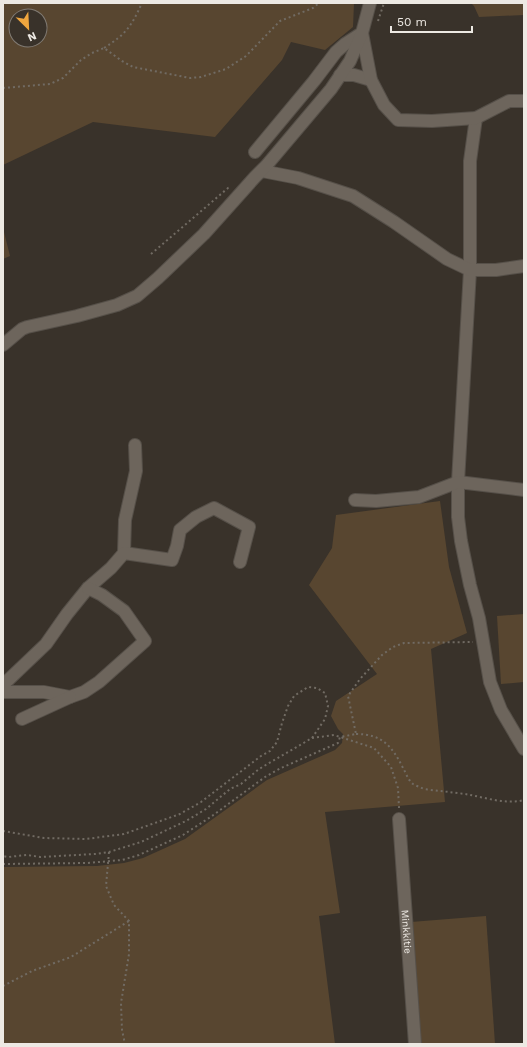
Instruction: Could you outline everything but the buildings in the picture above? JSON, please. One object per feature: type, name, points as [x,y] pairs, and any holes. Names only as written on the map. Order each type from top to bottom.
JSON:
[{"type":"street","points":[[3,345],[26,327],[77,316],[117,305],[137,296],[158,278],[204,234],[331,89],[350,61],[362,33],[370,3]]},
{"type":"street","points":[[362,33],[371,80],[384,105],[398,120],[432,121],[476,118],[509,101],[524,101]]},
{"type":"street","points":[[255,152],[336,52],[362,33]]},
{"type":"street","points":[[340,75],[354,75],[371,80]]},
{"type":"street","points":[[476,118],[470,161],[470,270],[458,482],[458,517],[461,541],[470,585],[479,618],[487,671],[494,696],[508,724],[524,749]]},
{"type":"street","points":[[258,174],[298,178],[353,196],[447,258],[470,270],[496,270],[524,266]]},
{"type":"street","points":[[3,685],[46,644],[88,588],[111,568],[124,553],[125,520],[136,471],[135,445]]},
{"type":"street","points":[[355,500],[376,501],[419,497],[458,482],[524,490]]},
{"type":"street","points":[[124,553],[172,560],[177,546],[180,530],[196,517],[214,508],[250,527],[240,562]]},
{"type":"street","points":[[22,719],[84,692],[99,682],[145,641],[124,611],[102,595],[88,588]]},
{"type":"street","points":[[3,692],[44,692],[70,697]]},
{"type":"street","name":"Minkkitie","points":[[399,819],[415,1044]]},
{"type":"path","points":[[3,88],[50,84],[63,78],[81,60],[104,48],[122,36],[134,20],[142,3]]},
{"type":"path","points":[[104,48],[133,67],[190,78],[201,77],[226,69],[246,56],[280,21],[313,8],[319,3]]},
{"type":"path","points":[[356,734],[348,696],[360,679],[382,655],[393,647],[404,643],[482,642]]},
{"type":"path","points":[[3,831],[44,838],[86,839],[124,834],[180,814],[201,802],[255,760],[270,751],[277,742],[288,706],[294,696],[308,687],[317,688],[325,693],[328,706],[325,719],[312,738]]},
{"type":"path","points":[[340,737],[356,734],[372,736],[387,743],[397,755],[412,783],[424,789],[465,794],[509,802],[524,800]]},
{"type":"path","points":[[3,856],[8,857],[27,855],[40,857],[94,854],[109,852],[141,842],[186,821],[206,809],[230,789],[241,784],[259,769],[312,738],[334,735],[374,748],[391,767],[398,788],[399,819]]},
{"type":"path","points":[[3,864],[108,862],[139,855],[183,836],[265,777],[281,768],[338,743],[340,737]]},
{"type":"path","points":[[109,852],[106,886],[114,906],[129,921],[129,954],[121,1003],[124,1044]]},
{"type":"path","points":[[3,986],[32,971],[71,957],[129,921]]},
{"type":"shaded area","points":[[3,3],[354,3],[353,27],[325,50],[291,42],[282,60],[215,137],[93,122],[3,165]]},
{"type":"shaded area","points":[[471,3],[524,3],[524,15],[479,17]]},
{"type":"shaded area","points":[[3,228],[10,256],[3,259]]},
{"type":"shaded area","points":[[440,501],[449,567],[467,633],[431,649],[445,802],[325,812],[340,913],[319,916],[335,1044],[3,1044],[3,867],[97,866],[124,863],[143,858],[185,839],[267,780],[335,750],[342,743],[343,734],[338,729],[331,716],[336,701],[377,674],[309,585],[332,548],[336,515]]},
{"type":"shaded area","points":[[524,614],[524,682],[501,684],[497,616]]},
{"type":"shaded area","points":[[486,916],[495,1044],[419,1044],[411,922]]}]
